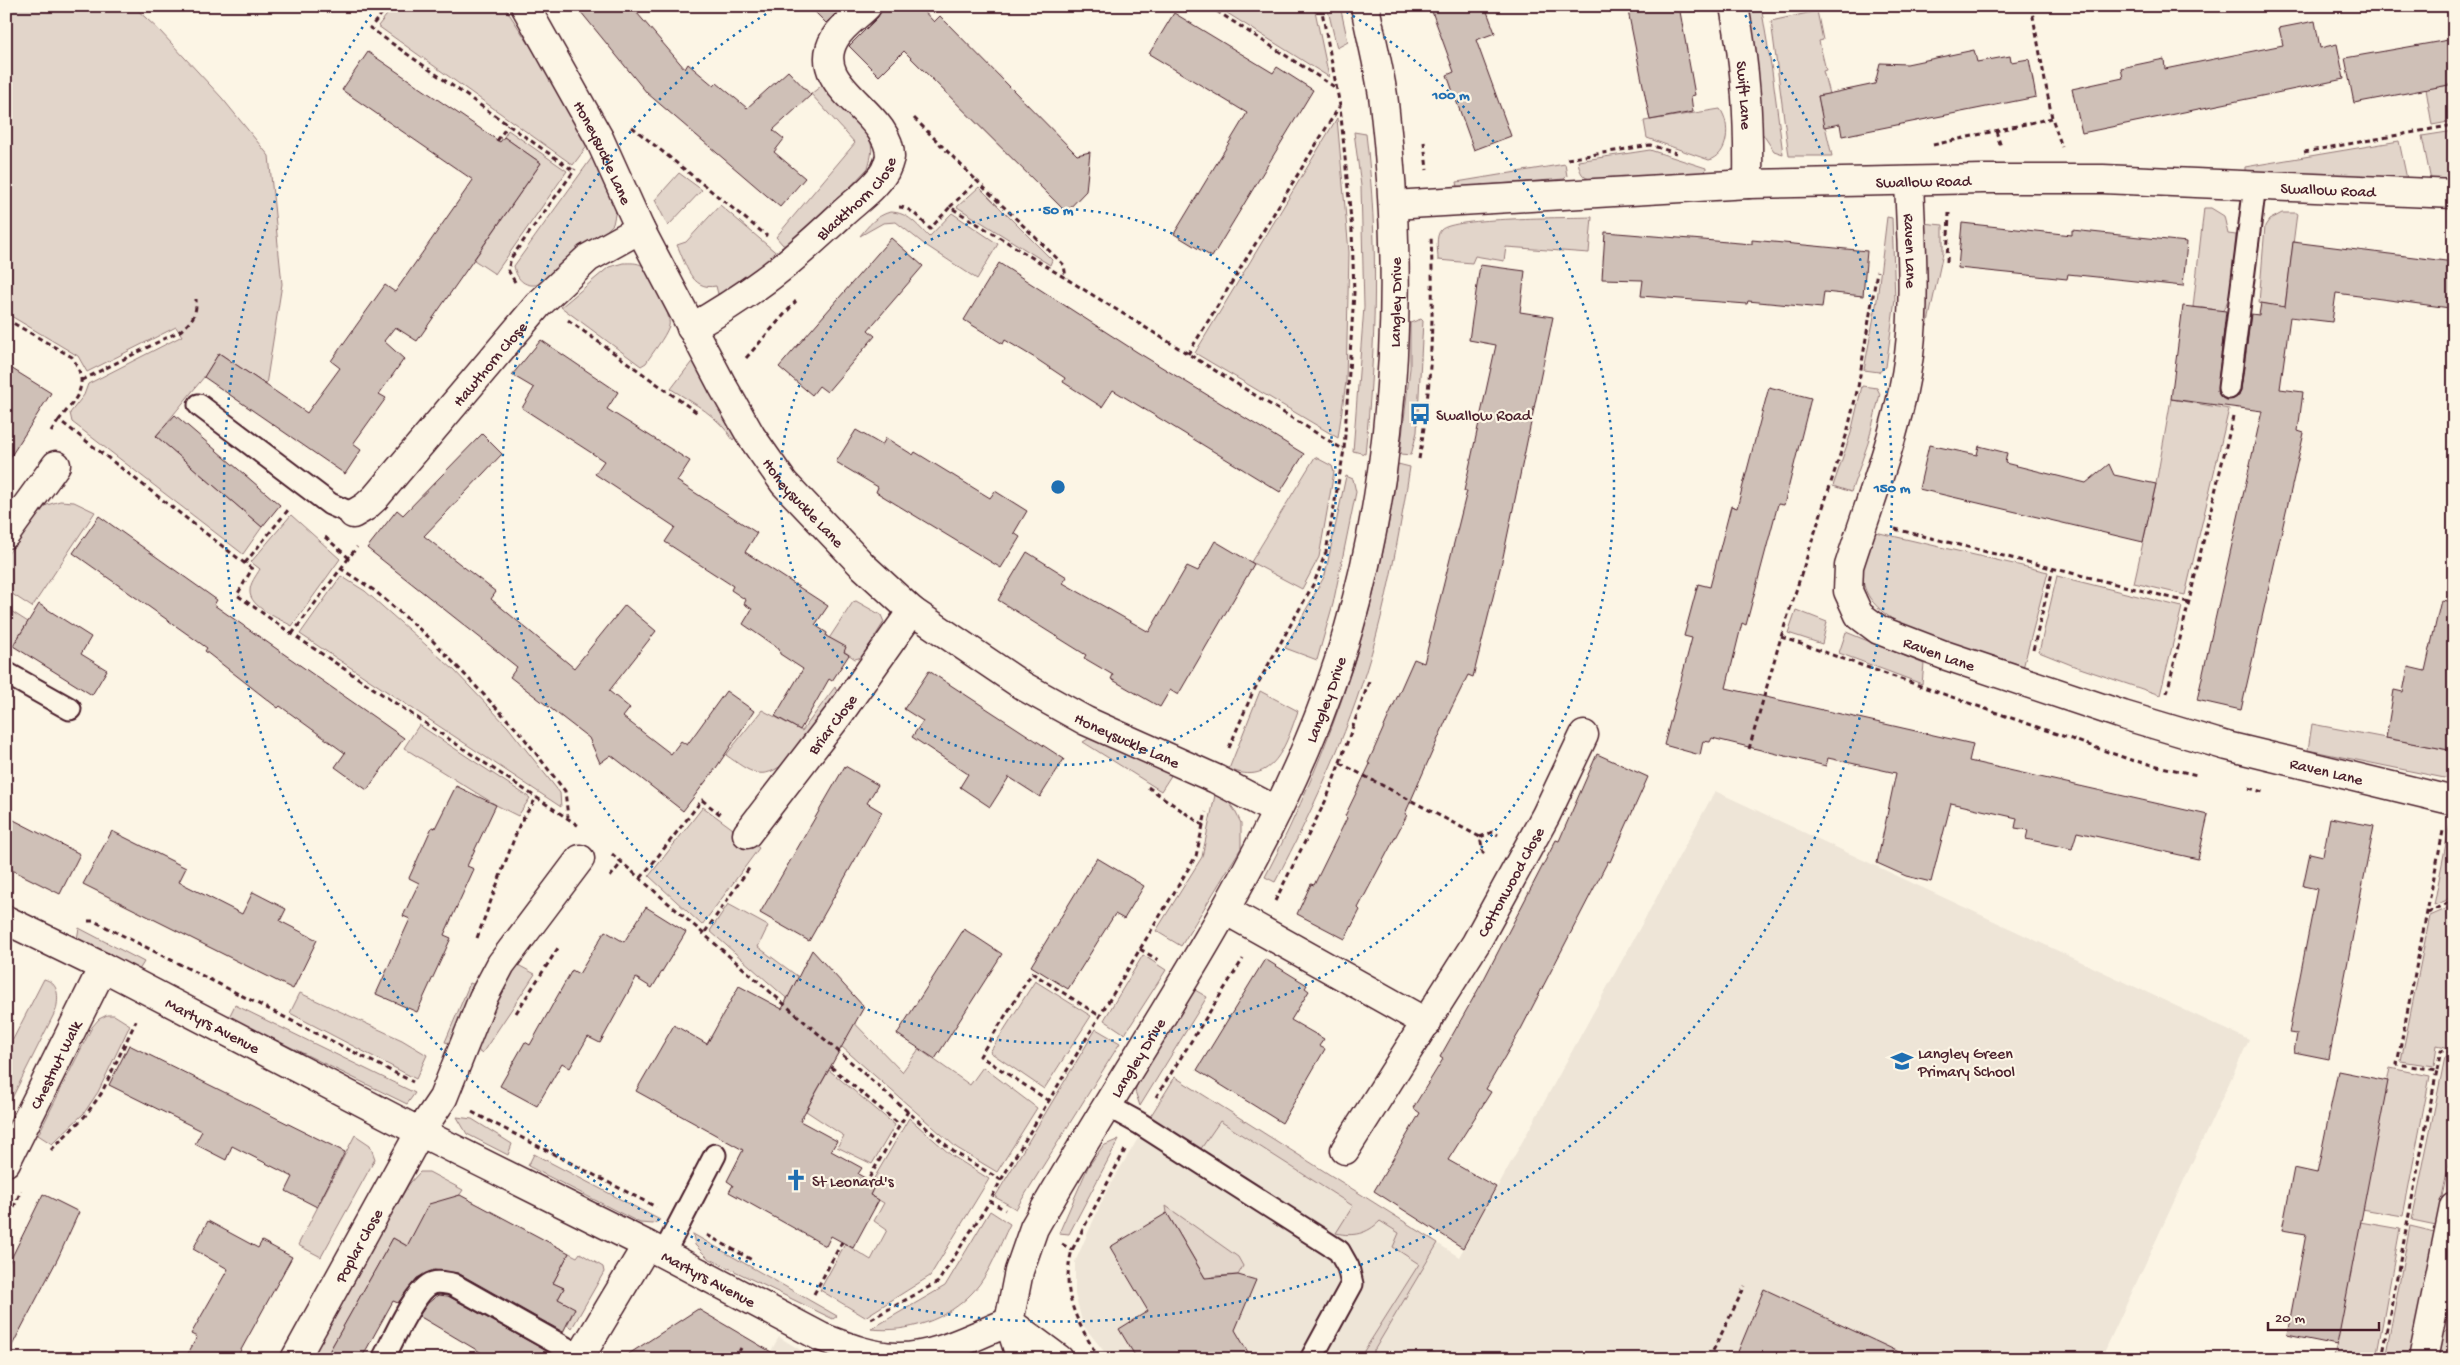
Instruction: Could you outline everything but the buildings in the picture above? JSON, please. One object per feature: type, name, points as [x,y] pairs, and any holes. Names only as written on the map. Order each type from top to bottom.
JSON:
[{"type":"street","name":"Honeysuckle Lane","points":[[525,6],[599,138],[640,229],[691,328],[751,436],[784,483],[863,566],[912,611],[1023,686],[1086,721],[1216,779],[1277,811]]},
{"type":"street","name":"Blackthorn Close","points":[[691,328],[716,314],[765,280],[868,190],[885,171],[890,159],[889,145],[882,129],[843,90],[833,76],[830,63],[830,48],[836,37],[867,6]]},
{"type":"street","name":"Langley Drive","points":[[1009,1322],[1019,1271],[1034,1228],[1106,1105],[1225,910],[1277,811],[1307,747],[1353,618],[1371,539],[1385,456],[1393,372],[1393,205],[1383,99],[1365,6]]},
{"type":"street","name":"Swift Lane","points":[[1734,6],[1744,58],[1748,116],[1748,184]]},
{"type":"street","name":"Swallow Road","points":[[1393,205],[1748,184],[2094,179],[2454,194]]},
{"type":"street","name":"Raven Lane","points":[[1909,181],[1912,275],[1909,355],[1898,408],[1849,566],[1848,591],[1859,615],[1879,630],[1944,656],[2159,726],[2327,772],[2452,801]]},
{"type":"street","name":"Hawthorn Close","points":[[353,514],[366,508],[544,298],[588,258],[640,229]]},
{"type":"street","points":[[6,534],[56,465]]},
{"type":"street","name":"Briar Close","points":[[747,834],[834,720],[912,611]]},
{"type":"street","name":"Cottonwood Close","points":[[1345,1150],[1476,944],[1517,871],[1584,735]]},
{"type":"street","points":[[420,1132],[443,1098],[483,998],[501,964],[580,859]]},
{"type":"street","points":[[1225,910],[1427,1023]]},
{"type":"street","name":"Martyrs Avenue","points":[[6,920],[103,967],[420,1132],[655,1249],[821,1337],[872,1354],[897,1357],[924,1354],[1009,1322]]},
{"type":"street","name":"Chestnut Walk","points":[[6,1162],[103,967]]},
{"type":"street","name":"Poplar Close","points":[[295,1359],[420,1132]]},
{"type":"street","points":[[2424,1359],[2454,1207]]},
{"type":"street","points":[[580,1357],[655,1249]]},
{"type":"street","points":[[1009,1322],[1021,1359]]},
{"type":"street","points":[[1009,1322],[1059,1359]]},
{"type":"lane","points":[[2229,388],[2255,185]]},
{"type":"lane","points":[[199,405],[330,504],[353,514]]},
{"type":"lane","points":[[6,673],[70,709]]},
{"type":"lane","points":[[1106,1105],[1139,1123],[1339,1250],[1348,1267],[1352,1284],[1321,1337],[1311,1359]]},
{"type":"lane","points":[[655,1249],[680,1220],[715,1155]]},
{"type":"lane","points":[[383,1359],[418,1294],[434,1282],[452,1284],[580,1357]]},
{"type":"path","points":[[388,6],[370,28],[574,171],[599,138],[622,118],[793,257]]},
{"type":"path","points":[[1209,6],[1336,88]]},
{"type":"path","points":[[866,1322],[938,1282],[990,1201],[1196,856],[1204,826],[1209,793],[1252,694],[1314,583],[1326,552],[1344,450],[1354,293],[1352,230],[1340,106],[1321,6]]},
{"type":"path","points":[[2031,6],[2052,118],[2063,150]]},
{"type":"path","points":[[1188,354],[1340,106]]},
{"type":"path","points":[[498,141],[508,125]]},
{"type":"path","points":[[2302,153],[2454,125]]},
{"type":"path","points":[[892,207],[903,207],[930,229],[977,181],[1064,265],[1066,279]]},
{"type":"path","points":[[950,207],[1344,450]]},
{"type":"path","points":[[1749,749],[1781,637],[1847,433],[1858,388],[1877,262]]},
{"type":"path","points":[[722,385],[801,296]]},
{"type":"path","points":[[82,380],[180,331],[191,322],[196,311],[196,299]]},
{"type":"path","points":[[6,319],[72,357],[79,367],[82,380],[81,390],[60,420],[252,569],[236,595],[568,817],[581,828]]},
{"type":"path","points":[[2159,726],[2236,408],[2229,388]]},
{"type":"path","points":[[245,563],[290,507]]},
{"type":"path","points":[[292,634],[361,542],[353,514]]},
{"type":"path","points":[[1863,521],[2188,602]]},
{"type":"path","points":[[319,532],[349,558]]},
{"type":"path","points":[[340,568],[375,592],[432,640],[515,727],[565,791],[568,817]]},
{"type":"path","points":[[2025,682],[2053,569]]},
{"type":"path","points":[[1340,763],[1480,837],[1483,853],[1517,871]]},
{"type":"path","points":[[641,878],[702,800],[764,845],[705,932]]},
{"type":"path","points":[[2437,1070],[2397,1064],[2427,913],[2452,801]]},
{"type":"path","points":[[608,850],[705,932],[954,1152],[1001,1180]]},
{"type":"path","points":[[610,878],[622,862]]},
{"type":"path","points":[[2427,913],[2446,904],[2454,896]]},
{"type":"path","points":[[86,921],[94,921],[443,1098],[680,1220],[760,1264]]},
{"type":"path","points":[[515,1014],[563,941]]},
{"type":"path","points":[[1049,1101],[980,1056],[1032,973],[1100,1016]]},
{"type":"path","points":[[45,1156],[85,1116],[101,1094],[133,1028],[148,991]]},
{"type":"path","points":[[2381,1359],[2441,1050],[2454,1053]]},
{"type":"path","points":[[831,1067],[900,1125]]},
{"type":"path","points":[[866,1185],[908,1111]]},
{"type":"path","points":[[6,1224],[24,1185]]},
{"type":"path","points":[[990,1201],[1072,1250]]},
{"type":"path","points":[[814,1294],[842,1242]]},
{"type":"path","points":[[1709,1359],[1745,1286]]},
{"type":"path","points":[[806,1290],[823,1299]]},
{"type":"path","points":[[735,1359],[741,1348]]},
{"type":"shaded area","points":[[6,6],[133,6],[160,31],[222,98],[269,156],[282,284],[266,385],[219,353],[204,377],[156,436],[262,527],[243,554],[72,422],[70,413],[84,395],[88,384],[182,336],[176,327],[87,372],[78,356],[6,313]]},
{"type":"shaded area","points":[[394,6],[504,6],[550,76],[588,145],[573,165],[378,26]]},
{"type":"shaded area","points":[[1216,6],[1314,6],[1329,77]]},
{"type":"shaded area","points":[[1327,6],[1340,6],[1348,42],[1337,48]]},
{"type":"shaded area","points":[[1744,6],[1761,6],[1783,154],[1774,151],[1762,133]]},
{"type":"shaded area","points":[[1817,11],[1823,40],[1819,41],[1826,70],[1823,71],[1829,94],[1818,96],[1832,156],[1789,156],[1771,21]]},
{"type":"shaded area","points":[[2454,84],[2454,121],[2432,125],[2426,89]]},
{"type":"shaded area","points":[[821,86],[827,87],[864,129],[872,150],[868,168],[797,243],[790,246],[783,245],[776,237],[855,143],[811,94]]},
{"type":"shaded area","points":[[1720,109],[1726,122],[1726,138],[1721,152],[1709,160],[1647,138],[1644,121]]},
{"type":"shaded area","points":[[1337,118],[1349,252],[1346,382],[1338,438],[1195,353]]},
{"type":"shaded area","points":[[508,130],[567,171],[495,274],[474,260],[541,163],[504,137]]},
{"type":"shaded area","points":[[2454,131],[2454,182],[2431,181],[2422,136]]},
{"type":"shaded area","points":[[1354,132],[1366,134],[1373,214],[1374,334],[1365,454],[1353,451],[1364,307],[1361,186]]},
{"type":"shaded area","points":[[2399,141],[2407,179],[2245,172],[2245,167]]},
{"type":"shaded area","points":[[1650,150],[1706,168],[1705,174],[1594,180],[1586,178],[1582,174],[1578,161]]},
{"type":"shaded area","points":[[593,156],[614,195],[616,210],[613,224],[601,237],[541,284],[531,285],[523,282],[517,276],[514,266]]},
{"type":"shaded area","points":[[1565,164],[1567,176],[1564,179],[1458,187],[1457,182]]},
{"type":"shaded area","points":[[679,173],[702,190],[668,226],[655,200]]},
{"type":"shaded area","points":[[979,187],[1052,260],[1050,265],[957,207]]},
{"type":"shaded area","points":[[720,205],[780,256],[732,289],[718,294],[716,286],[701,284],[695,280],[690,274],[677,245],[686,242]]},
{"type":"shaded area","points":[[2204,208],[2211,208],[2224,216],[2228,234],[2236,235],[2234,266],[2228,300],[2224,309],[2219,314],[2212,309],[2193,307]]},
{"type":"shaded area","points":[[890,212],[907,217],[929,237],[952,213],[998,244],[977,279],[924,244],[896,222],[883,223],[860,236],[877,218]]},
{"type":"shaded area","points":[[2282,213],[2297,213],[2285,307],[2259,303],[2265,226],[2269,220]]},
{"type":"shaded area","points":[[1592,217],[1589,253],[1506,247],[1504,261],[1475,256],[1472,263],[1438,260],[1437,240],[1439,233],[1450,226],[1488,220]]},
{"type":"shaded area","points":[[1887,217],[1892,218],[1895,300],[1886,367],[1879,372],[1864,370],[1877,300]]},
{"type":"shaded area","points":[[1922,223],[1943,225],[1943,253],[1927,327],[1921,328]]},
{"type":"shaded area","points":[[623,263],[638,264],[647,270],[661,294],[669,321],[669,326],[661,341],[646,363],[641,366],[561,307],[609,267]]},
{"type":"shaded area","points":[[1421,319],[1423,321],[1417,432],[1411,455],[1400,454],[1410,368],[1410,323]]},
{"type":"shaded area","points":[[694,359],[739,432],[733,440],[713,417],[671,389]]},
{"type":"shaded area","points":[[1862,386],[1877,388],[1880,394],[1868,443],[1851,492],[1833,486],[1851,433]]},
{"type":"shaded area","points":[[2171,399],[2229,409],[2185,595],[2134,583],[2156,484]]},
{"type":"shaded area","points":[[1315,457],[1332,466],[1334,472],[1319,557],[1302,589],[1251,562]]},
{"type":"shaded area","points":[[1398,464],[1410,467],[1391,574],[1367,669],[1345,731],[1319,793],[1275,882],[1265,877],[1311,778],[1332,728],[1350,676],[1379,572]]},
{"type":"shaded area","points":[[1346,476],[1353,479],[1356,492],[1333,604],[1317,660],[1285,648],[1325,575]]},
{"type":"shaded area","points":[[60,501],[74,502],[95,512],[32,607],[6,590],[6,557],[34,516],[47,505]]},
{"type":"shaded area","points":[[291,515],[340,559],[292,626],[273,616],[254,602],[250,591],[252,582],[260,569],[251,562]]},
{"type":"shaded area","points":[[1871,531],[2048,572],[2022,672],[1898,623],[1884,613],[1867,593],[1864,583],[1864,560]]},
{"type":"shaded area","points":[[341,576],[365,591],[453,669],[508,727],[560,793],[561,807],[300,634]]},
{"type":"shaded area","points":[[2057,576],[2182,607],[2160,695],[2039,652]]},
{"type":"shaded area","points":[[856,601],[881,615],[884,622],[862,657],[855,659],[828,640],[853,602]]},
{"type":"shaded area","points":[[6,608],[28,622],[6,655]]},
{"type":"shaded area","points":[[1796,610],[1827,622],[1822,644],[1788,633]]},
{"type":"shaded area","points":[[1846,632],[1924,664],[1922,684],[1839,653]]},
{"type":"shaded area","points":[[835,687],[837,692],[787,761],[778,768],[770,772],[756,773],[726,755],[762,710],[802,731]]},
{"type":"shaded area","points":[[1260,691],[1298,711],[1288,737],[1276,760],[1267,768],[1257,773],[1244,773],[1229,769]]},
{"type":"shaded area","points":[[2312,724],[2454,751],[2454,780],[2308,750]]},
{"type":"shaded area","points":[[419,725],[530,798],[518,816],[496,805],[404,748]]},
{"type":"shaded area","points":[[1091,737],[1172,774],[1161,791],[1083,742]]},
{"type":"shaded area","name":"Langley Green Primary School","points":[[1715,791],[2249,1040],[2101,1359],[1110,1359],[1083,1325],[1075,1294],[1075,1262],[1107,1190],[1175,1077],[1459,1257]]},
{"type":"shaded area","points":[[1215,795],[1228,801],[1241,823],[1241,848],[1181,946],[1156,931],[1202,857]]},
{"type":"shaded area","points":[[703,807],[759,848],[702,925],[649,876]]},
{"type":"shaded area","points":[[2451,818],[2454,819],[2454,892],[2445,901],[2434,905]]},
{"type":"shaded area","points":[[2454,902],[2454,1049],[2437,1045],[2434,1066],[2401,1061],[2430,916],[2446,909]]},
{"type":"shaded area","points":[[728,904],[768,926],[758,947],[839,1007],[902,1072],[919,1049],[970,1085],[983,1067],[1037,1108],[997,1172],[957,1148],[710,931]]},
{"type":"shaded area","points":[[79,928],[144,962],[139,970],[77,939]]},
{"type":"shaded area","points":[[1143,955],[1166,970],[1125,1034],[1104,1020]]},
{"type":"shaded area","points":[[518,965],[535,974],[483,1052],[480,1053],[478,1049],[495,1005],[505,984]]},
{"type":"shaded area","points":[[44,979],[53,984],[57,991],[56,1010],[6,1110],[6,1053]]},
{"type":"shaded area","points":[[1035,981],[1091,1016],[1044,1089],[990,1052]]},
{"type":"shaded area","points":[[470,983],[478,986],[453,1044],[445,1042]]},
{"type":"shaded area","points":[[1195,990],[1207,997],[1140,1106],[1135,1091],[1138,1082]]},
{"type":"shaded area","points":[[300,993],[402,1040],[427,1055],[416,1079],[290,1013]]},
{"type":"shaded area","points":[[235,1005],[415,1093],[407,1104],[229,1017]]},
{"type":"shaded area","points":[[107,1015],[114,1015],[130,1025],[98,1092],[84,1113],[52,1144],[38,1135],[92,1027],[99,1019]]},
{"type":"shaded area","points":[[1096,1029],[1120,1043],[1016,1209],[995,1197]]},
{"type":"shaded area","points":[[2445,1057],[2454,1059],[2454,1140],[2436,1225],[2412,1220]]},
{"type":"shaded area","points":[[2390,1068],[2430,1076],[2403,1216],[2362,1209]]},
{"type":"shaded area","points":[[829,1070],[895,1125],[872,1164],[837,1147],[844,1136],[806,1111]]},
{"type":"shaded area","points":[[1175,1077],[1438,1243],[1369,1359],[1359,1359],[1419,1264],[1393,1247],[1399,1233],[1380,1221],[1365,1232],[1348,1235],[1336,1233],[1353,1206],[1220,1121],[1200,1150],[1150,1117]]},
{"type":"shaded area","points":[[457,1117],[472,1119],[512,1144],[508,1155],[467,1134]]},
{"type":"shaded area","points":[[909,1118],[951,1155],[989,1179],[930,1276],[865,1317],[820,1290],[845,1244],[871,1260],[887,1230],[874,1221],[884,1203],[870,1195],[873,1189],[869,1187]]},
{"type":"shaded area","points":[[355,1135],[370,1145],[375,1159],[321,1257],[298,1245]]},
{"type":"shaded area","points":[[1119,1139],[1069,1234],[1059,1233],[1088,1167],[1103,1146]]},
{"type":"shaded area","points":[[534,1154],[660,1220],[653,1224],[640,1223],[528,1166]]},
{"type":"shaded area","points":[[420,1172],[429,1172],[463,1190],[420,1253],[393,1238],[325,1359],[308,1359],[409,1184]]},
{"type":"shaded area","points":[[1166,1206],[1238,1257],[1243,1266],[1238,1275],[1215,1276],[1207,1281],[1167,1213]]},
{"type":"shaded area","points":[[990,1211],[1010,1224],[979,1285],[963,1302],[926,1323],[899,1329],[871,1329],[945,1286]]},
{"type":"shaded area","points":[[2360,1222],[2400,1229],[2376,1359],[2334,1358]]},
{"type":"shaded area","points":[[2410,1226],[2435,1232],[2410,1359],[2385,1359]]},
{"type":"shaded area","points":[[693,1234],[837,1316],[833,1319],[708,1258],[695,1245]]},
{"type":"shaded area","points":[[569,1253],[577,1257],[580,1253],[603,1267],[604,1272],[572,1328],[567,1325],[575,1309],[558,1299],[564,1288],[553,1283]]},
{"type":"shaded area","points":[[2449,1328],[2454,1329],[2454,1359],[2438,1359],[2443,1334]]},
{"type":"shaded area","points":[[741,1334],[771,1351],[779,1337],[815,1359],[727,1359]]},
{"type":"place","name":"Swallow Road","points":[[1420,414]]},
{"type":"place","name":"Langley Green Primary School","points":[[1902,1061]]},
{"type":"place","name":"St Leonard's","points":[[796,1180]]}]
